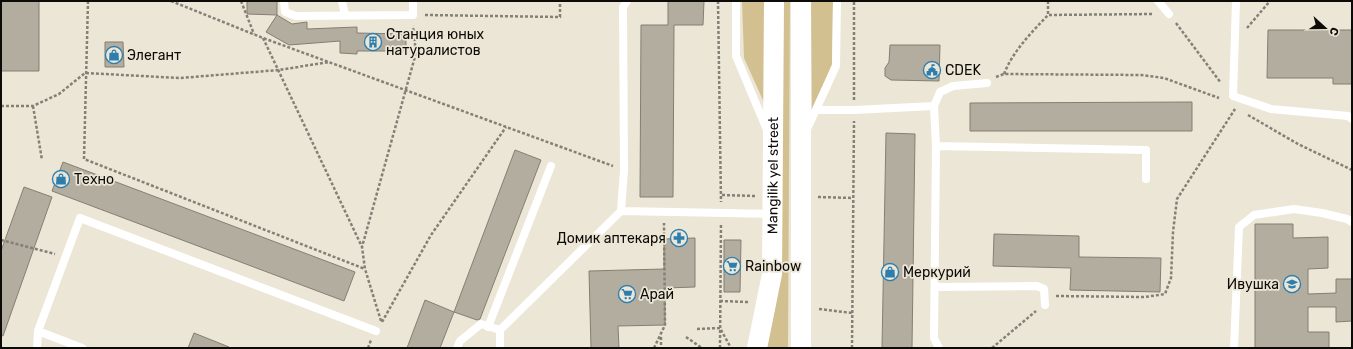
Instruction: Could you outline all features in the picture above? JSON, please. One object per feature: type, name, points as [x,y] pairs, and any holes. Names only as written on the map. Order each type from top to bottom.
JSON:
[{"type":"street","name":"Mangilik yel street","points":[[756,348],[772,274],[774,1]]},
{"type":"street","name":"Mangilik yel street","points":[[800,1],[801,348]]},
{"type":"lane","points":[[284,1],[285,12],[296,16],[413,15],[413,1]]},
{"type":"lane","points":[[342,1],[345,15]]},
{"type":"lane","points":[[500,348],[500,330],[621,211],[624,170],[623,7],[627,1]]},
{"type":"lane","points":[[736,1],[736,56],[773,146]]},
{"type":"lane","points":[[800,145],[836,66],[837,1]]},
{"type":"lane","points":[[1158,1],[1169,14]]},
{"type":"lane","points":[[1236,1],[1233,96],[1271,109],[1348,116],[1352,119]]},
{"type":"lane","points":[[939,348],[934,338],[936,146],[934,106],[940,92],[953,86],[987,83]]},
{"type":"lane","points":[[816,110],[854,110],[934,106]]},
{"type":"lane","points":[[936,146],[1146,150],[1146,179]]},
{"type":"lane","points":[[488,326],[551,166]]},
{"type":"lane","points":[[1234,348],[1239,227],[1254,215],[1294,209],[1322,213],[1347,219],[1352,222]]},
{"type":"lane","points":[[621,211],[773,214]]},
{"type":"lane","points":[[37,348],[38,331],[80,218],[376,331]]},
{"type":"lane","points":[[935,287],[1037,286],[1044,289],[1046,301]]},
{"type":"lane","points":[[457,348],[460,341],[481,324],[500,330]]},
{"type":"lane","points":[[38,331],[82,348]]},
{"type":"path","points":[[88,1],[84,159],[365,269]]},
{"type":"path","points":[[171,1],[254,35],[624,170]]},
{"type":"path","points":[[242,1],[254,35]]},
{"type":"path","points":[[362,247],[416,53],[413,15],[560,17],[560,1]]},
{"type":"path","points":[[718,1],[721,213],[720,348]]},
{"type":"path","points":[[852,348],[854,1]]},
{"type":"path","points":[[1004,74],[1024,42],[1048,15],[1048,1]]},
{"type":"path","points":[[1244,31],[1270,1]]},
{"type":"path","points":[[1048,15],[1169,14],[1214,75],[1221,82],[1219,98]]},
{"type":"path","points":[[264,38],[362,247],[365,269],[381,322]]},
{"type":"path","points":[[1,106],[33,106],[59,94],[85,73],[180,78],[279,70],[329,62]]},
{"type":"path","points":[[987,83],[1004,74],[1097,74],[1164,78],[1225,101]]},
{"type":"path","points":[[992,348],[1038,309],[1039,302],[1079,295],[1145,297],[1165,294],[1171,278],[1173,232],[1177,199],[1236,108],[1230,104]]},
{"type":"path","points":[[33,106],[42,160]]},
{"type":"path","points":[[1243,112],[1298,144],[1352,170]]},
{"type":"path","points":[[376,331],[431,235],[506,127]]},
{"type":"path","points":[[654,348],[665,325],[664,212]]},
{"type":"path","points":[[1,240],[66,257]]},
{"type":"path","points":[[697,329],[720,328]]},
{"type":"path","points":[[720,328],[731,348]]},
{"type":"path","points":[[661,335],[661,348]]},
{"type":"path","points":[[686,337],[702,348]]},
{"type":"shaded area","points":[[742,1],[766,1],[766,107],[744,58]]},
{"type":"shaded area","points":[[781,1],[790,1],[788,348],[767,348],[779,280]]},
{"type":"shaded area","points":[[811,1],[833,1],[832,64],[812,111]]},
{"type":"building","points":[[1,1],[39,1],[39,71],[1,71]]},
{"type":"building","points":[[247,1],[277,1],[277,15],[247,14]]},
{"type":"building","points":[[668,1],[704,1],[703,25],[674,25],[673,197],[640,197],[641,25],[668,25]]},
{"type":"building","points":[[277,15],[292,24],[307,22],[307,29],[357,27],[357,33],[406,34],[406,51],[357,51],[357,54],[340,53],[340,41],[289,45],[266,32]]},
{"type":"building","points":[[1268,30],[1352,30],[1352,84],[1333,84],[1333,78],[1267,78]]},
{"type":"building","name":"Элегант","points":[[105,42],[123,42],[124,67],[105,67]]},
{"type":"building","points":[[890,45],[940,45],[939,81],[891,80],[885,76],[885,68],[889,62]]},
{"type":"building","points":[[1192,102],[1192,131],[970,131],[970,103]]},
{"type":"building","points":[[886,133],[915,134],[912,348],[882,348]]},
{"type":"building","points":[[515,150],[541,160],[480,319],[477,320],[454,312]]},
{"type":"building","points":[[63,162],[355,272],[344,301],[52,191]]},
{"type":"building","points":[[24,187],[52,197],[3,336],[1,335],[1,251]]},
{"type":"building","name":"Ивушка","points":[[1255,224],[1293,224],[1293,238],[1328,237],[1328,268],[1308,269],[1308,294],[1336,293],[1336,279],[1352,279],[1352,321],[1336,322],[1336,307],[1308,307],[1308,332],[1329,332],[1329,348],[1255,348]]},
{"type":"building","points":[[994,234],[1079,236],[1079,257],[1161,258],[1160,292],[1070,290],[1071,268],[993,266]]},
{"type":"building","name":"Арай","points":[[695,238],[695,287],[665,288],[665,325],[618,326],[619,348],[591,348],[589,271],[664,269],[664,239]]},
{"type":"building","name":"Rainbow","points":[[724,240],[741,240],[740,292],[724,292]]},
{"type":"building","points":[[425,300],[454,312],[440,348],[407,348]]},
{"type":"building","points":[[194,333],[229,347],[229,348],[188,348]]},
{"type":"place","name":"Станция юных натуралистов","points":[[373,42]]},
{"type":"place","name":"Элегант","points":[[114,55]]},
{"type":"place","name":"CDEK","points":[[932,70]]},
{"type":"place","name":"Техно","points":[[61,179]]},
{"type":"place","name":"Домик аптекаря","points":[[679,238]]},
{"type":"place","name":"Rainbow","points":[[732,266]]},
{"type":"place","name":"Меркурий","points":[[890,272]]},
{"type":"place","name":"Ивушка","points":[[1292,284]]},
{"type":"place","name":"Арай","points":[[627,294]]}]
